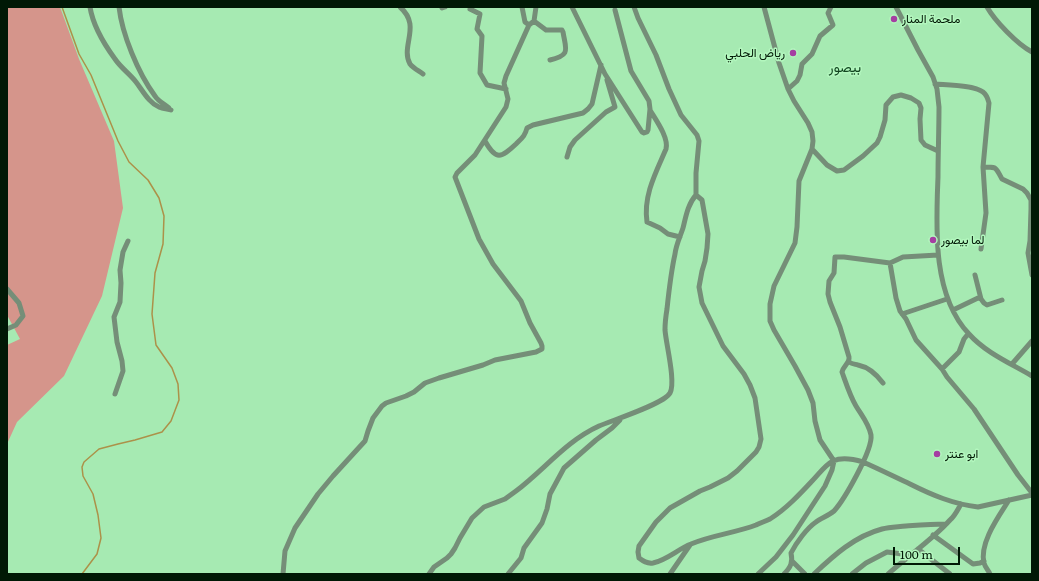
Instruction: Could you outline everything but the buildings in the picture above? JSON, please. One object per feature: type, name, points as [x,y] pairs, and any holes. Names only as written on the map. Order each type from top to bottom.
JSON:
[{"type":"street","points":[[90,7],[93,21],[101,37],[116,60],[152,102],[159,107],[171,110],[155,97],[146,82],[129,46],[122,26],[119,7]]},
{"type":"street","points":[[400,7],[406,12],[410,24],[410,37],[407,52],[411,65],[423,74]]},
{"type":"street","points":[[522,7],[525,22],[529,25]]},
{"type":"street","points":[[283,574],[285,551],[295,528],[318,494],[365,441],[373,418],[382,406],[414,392],[425,383],[439,378],[495,360],[536,352],[542,349],[541,343],[530,323],[521,301],[493,264],[479,239],[455,177],[457,173],[475,156],[506,107],[508,99],[504,83],[506,76],[529,25],[534,21],[536,7]]},
{"type":"street","points":[[572,7],[606,74],[644,133],[648,130],[650,109],[649,101],[631,71],[615,10]]},
{"type":"street","points":[[429,574],[434,567],[451,554],[472,518],[484,507],[505,498],[516,491],[575,439],[598,427],[662,400],[670,394],[673,386],[673,377],[665,328],[673,261],[688,209],[696,195],[696,173],[699,141],[697,135],[681,115],[634,7]]},
{"type":"street","points":[[758,574],[776,557],[793,535],[825,486],[834,461],[820,440],[815,421],[813,402],[808,390],[770,322],[769,313],[774,286],[795,243],[799,181],[812,149],[812,136],[810,127],[788,89],[779,63],[764,7]]},
{"type":"street","points":[[788,89],[800,76],[802,64],[812,54],[820,36],[833,25],[824,7]]},
{"type":"street","points":[[828,13],[831,7]]},
{"type":"street","points":[[896,7],[930,72],[935,84],[939,102],[937,197],[938,255],[947,299],[968,334],[986,350],[1032,376]]},
{"type":"street","points":[[987,7],[995,19],[1021,45],[1032,52]]},
{"type":"street","points":[[470,9],[480,14],[477,29],[482,36],[480,73],[487,85],[506,89]]},
{"type":"street","points":[[534,21],[546,30],[562,30],[563,32],[565,53],[560,58],[550,60]]},
{"type":"street","points":[[485,141],[492,152],[498,155],[504,154],[526,134],[528,128],[533,125],[583,113],[592,104],[601,65]]},
{"type":"street","points":[[567,156],[570,147],[575,140],[606,112],[615,107],[606,74]]},
{"type":"street","points":[[935,84],[982,91],[987,96],[989,103],[983,167],[986,213],[981,249]]},
{"type":"street","points":[[812,149],[827,165],[837,171],[844,170],[874,146],[881,133],[886,105],[893,97],[901,96],[911,98],[919,103],[921,111],[921,140],[938,151]]},
{"type":"street","points":[[650,109],[665,137],[667,145],[648,196],[646,213],[647,222],[660,228],[668,234],[680,236]]},
{"type":"street","points":[[983,167],[996,168],[1002,179],[1021,188],[1030,198],[1030,241],[1028,253],[1032,275]]},
{"type":"street","points":[[696,195],[702,200],[708,234],[700,287],[702,303],[723,346],[744,374],[750,385],[755,398],[762,439],[756,452],[737,471],[728,478],[694,493],[670,508],[656,522],[639,546],[639,558],[647,563],[660,560],[691,544],[744,529],[769,520],[797,496],[822,470],[834,461],[843,458],[863,462],[950,502],[978,507],[1032,494],[974,409],[942,369],[916,340],[906,319],[898,309],[890,263]]},
{"type":"street","points":[[115,394],[123,370],[117,342],[114,317],[120,302],[120,270],[123,252],[128,241]]},
{"type":"street","points":[[784,574],[789,569],[792,561],[791,553],[809,527],[817,520],[832,513],[836,508],[857,476],[870,443],[871,435],[866,420],[856,406],[842,370],[849,362],[849,357],[828,294],[829,282],[834,273],[835,257],[890,263],[902,257],[938,255]]},
{"type":"street","points":[[976,275],[981,299],[984,303],[988,305],[1002,300]]},
{"type":"street","points":[[7,289],[19,303],[23,316],[16,326],[7,329]]},
{"type":"street","points":[[902,314],[947,299]]},
{"type":"street","points":[[953,310],[976,299],[981,299]]},
{"type":"street","points":[[942,369],[959,352],[964,339],[968,334]]},
{"type":"street","points":[[1012,364],[1032,341]]},
{"type":"street","points":[[849,362],[869,370],[878,377],[882,383]]},
{"type":"street","points":[[508,574],[521,558],[524,548],[542,523],[550,494],[564,468],[622,418]]},
{"type":"street","points":[[990,574],[985,567],[984,561],[984,551],[987,539],[993,524],[1009,500]]},
{"type":"street","points":[[888,574],[934,536],[951,519],[961,504]]},
{"type":"street","points":[[814,574],[857,539],[875,531],[888,527],[946,524]]},
{"type":"street","points":[[934,536],[973,564],[984,561]]},
{"type":"street","points":[[670,574],[691,544]]},
{"type":"street","points":[[918,549],[950,574]]},
{"type":"street","points":[[852,574],[866,563],[887,552],[910,555]]},
{"type":"street","points":[[792,561],[805,574]]},
{"type":"shaded area","points":[[7,7],[60,7],[79,59],[114,141],[123,208],[102,296],[64,376],[17,422],[7,444],[7,345],[20,339],[7,315]]},
{"type":"waterway","points":[[62,7],[79,54],[91,75],[118,141],[129,162],[148,180],[159,198],[164,216],[163,244],[155,273],[152,314],[156,345],[172,368],[178,384],[179,400],[171,421],[162,432],[99,449],[84,462],[82,467],[83,476],[93,494],[101,538],[97,554],[82,574]]},
{"type":"place","name":"ملحمة المنار","points":[[894,19]]},
{"type":"place","name":"رياض الحلبي","points":[[793,53]]},
{"type":"place","name":"لما بيصور","points":[[933,240]]},
{"type":"place","name":"ابو عنتر","points":[[937,454]]},
{"type":"district","name":"بيصور","points":[[845,68]]}]
